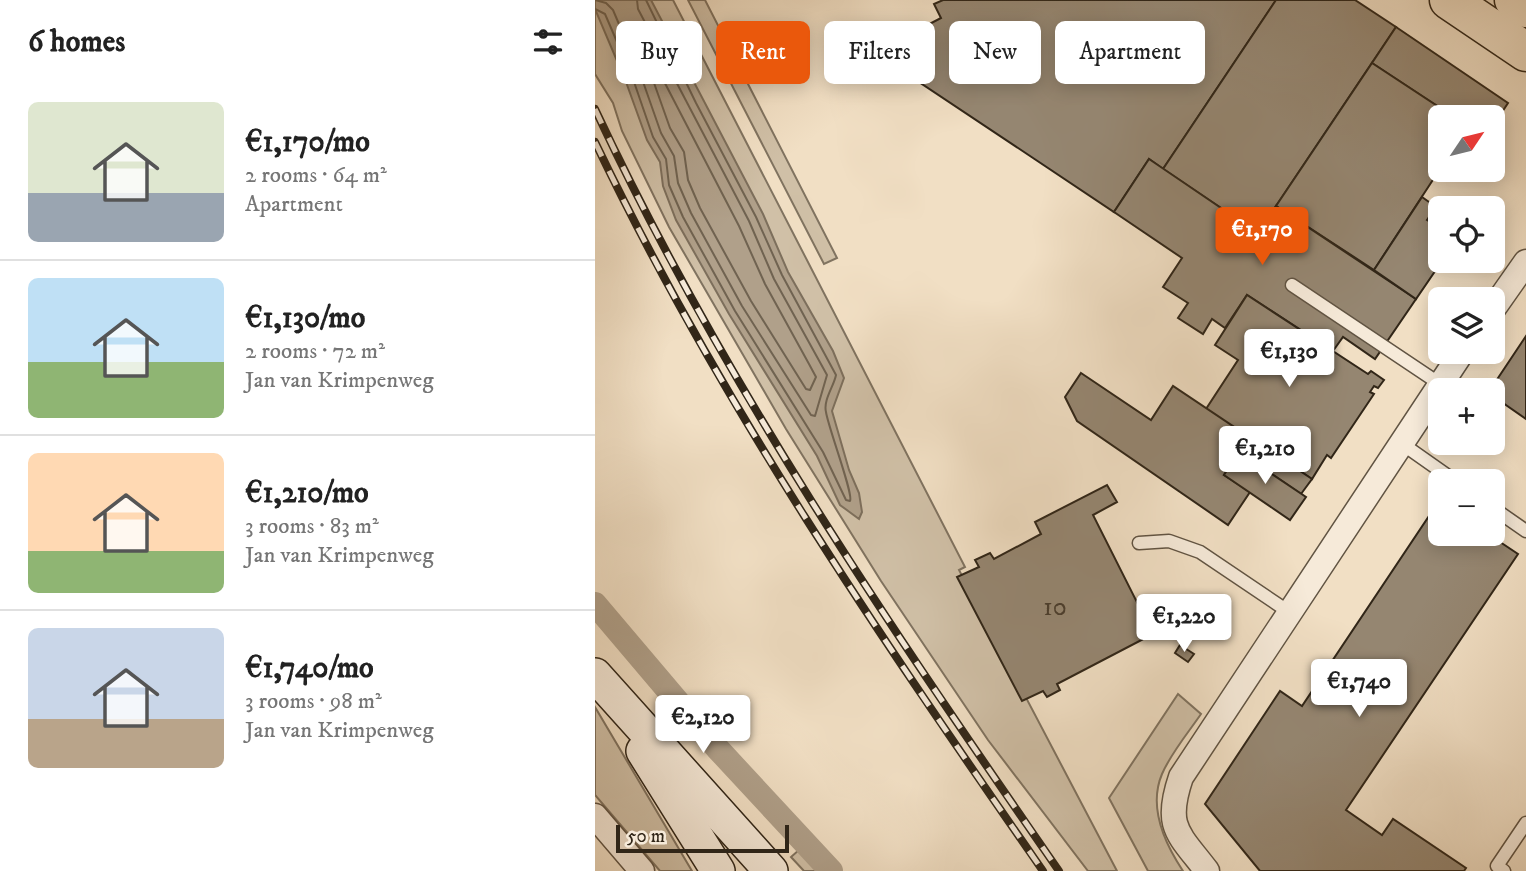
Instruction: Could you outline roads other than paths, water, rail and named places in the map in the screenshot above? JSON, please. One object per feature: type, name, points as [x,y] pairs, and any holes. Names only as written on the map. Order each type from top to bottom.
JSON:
[{"type":"main road","points":[[1449,0],[1526,52]]},
{"type":"main road","points":[[1514,0],[1526,8]]},
{"type":"main road","points":[[595,675],[718,871]]},
{"type":"main road","points":[[595,675],[771,871]]},
{"type":"street","points":[[1505,292],[1526,262]]},
{"type":"street","points":[[1207,871],[1176,829],[1172,802],[1181,777],[1428,403]]},
{"type":"street","points":[[595,816],[642,871]]},
{"type":"lane","points":[[1292,285],[1431,378]]},
{"type":"lane","points":[[1402,443],[1438,469]]},
{"type":"lane","points":[[1505,516],[1526,531]]},
{"type":"lane","points":[[1139,544],[1169,541],[1200,552],[1289,612]]},
{"type":"lane","points":[[1504,871],[1497,866],[1526,822]]},
{"type":"water","points":[[595,0],[651,0],[662,21],[616,21],[616,58],[595,9]]},
{"type":"water","points":[[627,84],[695,84],[763,214],[788,272],[833,351],[844,378],[832,411],[849,470],[859,493],[862,512],[859,519],[840,505],[817,456],[729,314],[676,220],[663,186],[660,162],[647,140]]},
{"type":"waterway","points":[[595,604],[717,748],[831,871]]},
{"type":"railway","points":[[595,109],[697,309],[753,405],[871,594],[1059,871]]},
{"type":"railway","points":[[595,142],[643,238],[748,425],[862,605],[1043,871]]}]
